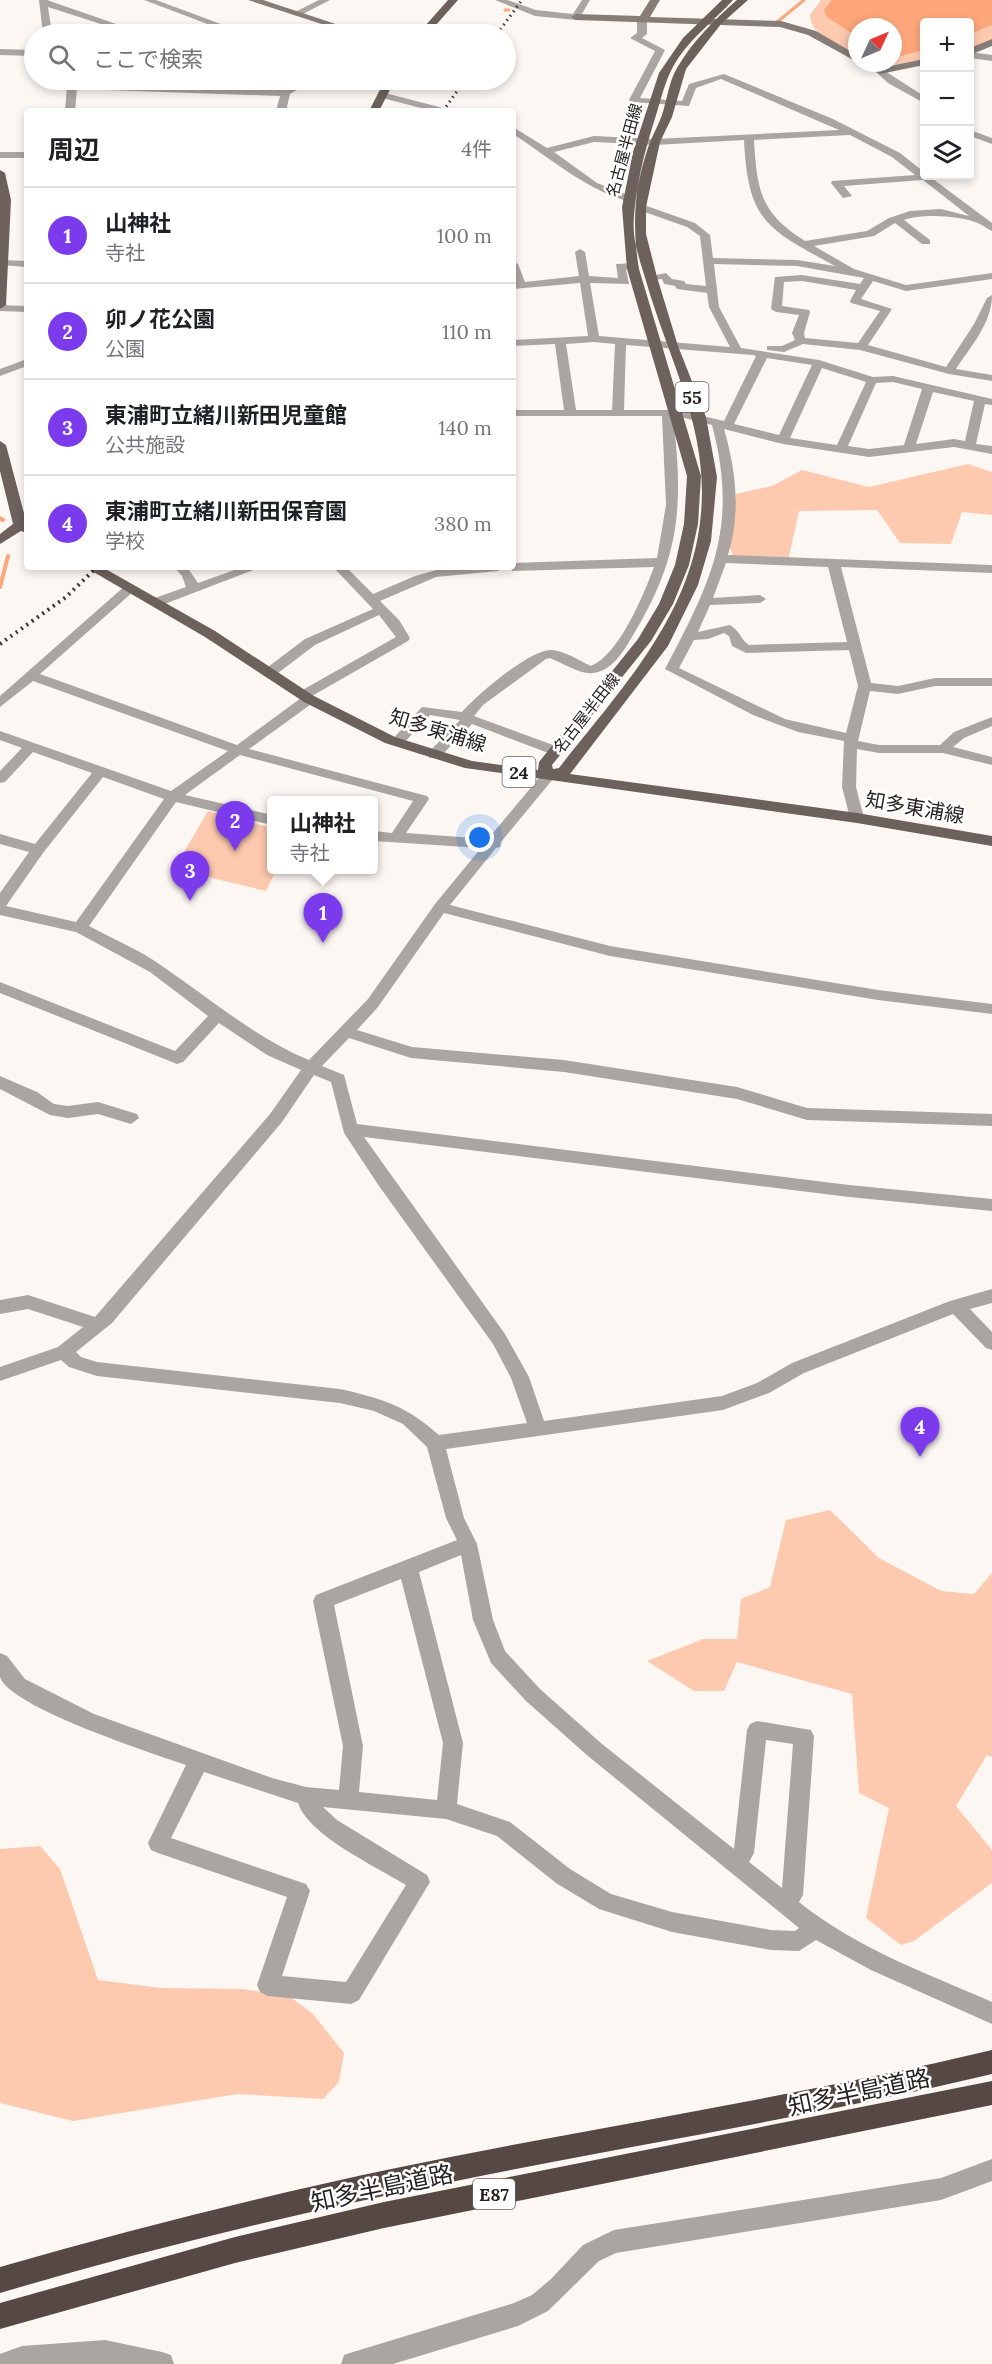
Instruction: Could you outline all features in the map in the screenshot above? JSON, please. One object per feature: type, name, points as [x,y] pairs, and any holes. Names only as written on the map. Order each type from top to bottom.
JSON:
[{"type":"highway","name":"知多半島道路","points":[[0,2280],[230,2218],[378,2185],[795,2104],[992,2062]]},
{"type":"highway","name":"知多半島道路","points":[[0,2316],[235,2250],[384,2215],[992,2093]]},
{"type":"main road","points":[[432,24],[453,0]]},
{"type":"main road","name":"名古屋半田線","points":[[728,0],[701,22],[666,69],[641,142],[627,198],[627,234],[633,265],[657,345],[672,413],[694,476],[691,524],[682,565],[666,604],[644,641],[544,765],[548,776],[564,771],[661,646],[691,585],[704,541],[710,477],[700,417],[672,346],[651,277],[640,234],[640,207],[655,142],[667,117],[681,69],[718,22],[743,0]]},
{"type":"main road","points":[[375,108],[384,90]]},
{"type":"main road","points":[[0,173],[4,263],[0,306]]},
{"type":"main road","points":[[0,446],[24,521]]},
{"type":"main road","points":[[0,540],[24,525]]},
{"type":"main road","name":"知多東浦線","points":[[97,570],[157,602],[307,697],[397,742],[434,755],[470,765],[857,818],[992,841]]},
{"type":"street","points":[[148,0],[215,24]]},
{"type":"street","points":[[253,0],[328,24]]},
{"type":"street","points":[[296,14],[326,0]]},
{"type":"street","points":[[499,0],[527,11],[576,17],[642,21],[774,23],[812,33],[848,54]]},
{"type":"street","points":[[527,11],[535,0]]},
{"type":"street","points":[[576,17],[586,0]]},
{"type":"street","points":[[655,0],[642,21],[642,34],[635,38],[660,50],[634,100],[686,104],[692,87],[721,76],[851,132],[896,155],[920,173]]},
{"type":"street","points":[[46,24],[43,1],[111,24]]},
{"type":"street","points":[[974,51],[992,42]]},
{"type":"street","points":[[0,52],[24,53]]},
{"type":"street","points":[[974,55],[992,58]]},
{"type":"street","points":[[902,66],[920,63]]},
{"type":"street","points":[[881,72],[891,81],[920,98]]},
{"type":"street","points":[[70,108],[72,90]]},
{"type":"street","points":[[240,90],[286,93],[291,90]]},
{"type":"street","points":[[282,108],[286,93]]},
{"type":"street","points":[[381,94],[433,108]]},
{"type":"street","points":[[516,132],[593,185],[627,198]]},
{"type":"street","points":[[546,151],[594,139],[655,142],[851,132]]},
{"type":"street","points":[[974,134],[989,137]]},
{"type":"street","points":[[749,136],[753,190],[771,223],[854,272]]},
{"type":"street","points":[[0,154],[24,155]]},
{"type":"street","points":[[847,196],[836,183],[850,180],[920,177]]},
{"type":"street","points":[[930,180],[987,225]]},
{"type":"street","points":[[640,207],[698,229],[705,235],[714,307],[737,350]]},
{"type":"street","points":[[804,244],[870,234],[910,214],[941,212],[987,225]]},
{"type":"street","points":[[897,219],[926,242]]},
{"type":"street","points":[[580,252],[594,339]]},
{"type":"street","points":[[708,261],[797,263],[854,272],[906,288],[992,276]]},
{"type":"street","points":[[4,263],[24,264]]},
{"type":"street","points":[[517,286],[584,279],[625,282],[620,266],[633,265]]},
{"type":"street","points":[[651,277],[666,276],[668,282],[680,283],[681,287],[713,290]]},
{"type":"street","points":[[861,347],[887,309],[855,301],[870,277]]},
{"type":"street","points":[[801,341],[798,333],[805,312],[776,309],[779,279],[802,278],[864,288]]},
{"type":"street","points":[[949,370],[986,325],[992,298]]},
{"type":"street","points":[[0,306],[24,309]]},
{"type":"street","points":[[516,344],[594,339],[737,350],[819,363],[872,380],[893,379],[928,389],[986,400],[970,444]]},
{"type":"street","points":[[560,340],[570,411]]},
{"type":"street","points":[[618,414],[621,341]]},
{"type":"street","points":[[992,378],[949,370],[861,347],[801,341],[784,349],[764,348],[758,353],[723,424],[730,498],[723,559],[710,601],[672,669],[754,713],[799,728],[879,749],[906,747],[943,749],[992,761]]},
{"type":"street","points":[[0,374],[24,363]]},
{"type":"street","points":[[783,440],[819,363]]},
{"type":"street","points":[[842,447],[872,380]]},
{"type":"street","points":[[909,447],[928,389]]},
{"type":"street","points":[[516,411],[672,413],[700,417],[783,440],[842,447],[869,453],[909,447],[970,444],[992,450]]},
{"type":"street","points":[[434,755],[478,702],[542,655],[552,654],[590,670],[604,666],[637,620],[663,563],[672,526],[672,413]]},
{"type":"street","points":[[723,559],[992,569]]},
{"type":"street","points":[[516,567],[663,563]]},
{"type":"street","points":[[834,564],[865,686],[850,741],[849,787],[857,818]]},
{"type":"street","points":[[188,570],[193,588]]},
{"type":"street","points":[[157,602],[246,570]]},
{"type":"street","points":[[80,928],[173,797],[307,697],[404,638],[377,605],[342,570]]},
{"type":"street","points":[[269,672],[310,642],[377,605],[399,585],[439,570]]},
{"type":"street","points":[[0,703],[130,588]]},
{"type":"street","points":[[710,601],[760,598]]},
{"type":"street","points":[[710,601],[722,628],[735,634],[738,643],[746,649],[856,646]]},
{"type":"street","points":[[637,620],[691,634],[708,635],[722,628]]},
{"type":"street","points":[[33,676],[238,750],[422,799],[396,837]]},
{"type":"street","points":[[865,686],[898,690],[935,682],[992,682]]},
{"type":"street","points":[[397,742],[428,710],[467,718],[556,751]]},
{"type":"street","points":[[943,749],[959,735],[992,721]]},
{"type":"street","points":[[0,735],[173,797],[267,819]]},
{"type":"street","points":[[0,779],[31,746]]},
{"type":"street","points":[[0,904],[38,850],[100,772]]},
{"type":"street","points":[[0,1374],[64,1352],[98,1325],[269,1127],[311,1068],[347,1032],[394,975],[441,907],[495,844],[548,776]]},
{"type":"street","points":[[378,836],[495,844]]},
{"type":"street","points":[[0,839],[38,850]]},
{"type":"street","points":[[441,907],[610,951],[878,995],[992,1009]]},
{"type":"street","points":[[0,910],[80,928],[155,968],[218,1015],[273,1051],[338,1079],[350,1129],[385,1182],[499,1339],[520,1377],[537,1427]]},
{"type":"street","points":[[0,987],[177,1058],[218,1015]]},
{"type":"street","points":[[347,1032],[411,1052],[444,1057],[564,1066],[737,1094],[807,1114],[992,1120]]},
{"type":"street","points":[[0,1082],[31,1096],[50,1109],[68,1112],[98,1108],[131,1119]]},
{"type":"street","points":[[350,1129],[849,1191],[992,1205]]},
{"type":"street","points":[[435,1443],[537,1427],[723,1403],[743,1398],[798,1368],[956,1306],[992,1296]]},
{"type":"street","points":[[0,1307],[28,1302],[98,1325]]},
{"type":"street","points":[[956,1306],[992,1343]]},
{"type":"street","points":[[64,1352],[75,1362],[98,1369],[358,1399],[409,1419],[435,1443],[455,1518],[468,1544],[486,1632],[498,1657],[533,1695],[595,1750],[815,1928],[879,1964],[992,2013]]},
{"type":"street","points":[[348,1799],[353,1746],[323,1601],[468,1544]]},
{"type":"street","points":[[408,1567],[453,1743],[446,1810]]},
{"type":"street","points":[[0,1662],[18,1685],[30,1693],[115,1733],[272,1788],[306,1796],[446,1810],[502,1829],[563,1876],[606,1902],[703,1929],[771,1940],[799,1941],[815,1928]]},
{"type":"street","points":[[735,1863],[744,1853],[757,1730],[804,1736],[792,1895],[782,1903]]},
{"type":"street","points":[[199,1761],[159,1844],[299,1891],[268,1985],[351,1993],[420,1882],[330,1827],[310,1808],[306,1796]]},
{"type":"street","points":[[353,2364],[518,2314],[540,2303],[591,2253],[614,2242],[941,2189],[992,2169]]},
{"type":"street","points":[[5,2364],[22,2358],[105,2352],[162,2364]]},
{"type":"shaded area","points":[[821,0],[992,0],[992,40],[974,47],[974,18],[920,18],[920,61],[902,65],[902,18],[848,18],[848,50],[821,35],[811,22],[810,15]]},
{"type":"shaded area","points":[[832,0],[992,0],[992,25],[974,32],[974,18],[920,18],[920,51],[902,56],[902,18],[848,18],[848,31],[827,17],[824,10]]},
{"type":"shaded area","points":[[968,464],[992,472],[992,515],[962,512],[951,544],[900,543],[877,510],[799,511],[788,561],[734,558],[728,544],[736,494],[772,486],[802,470],[869,487]]},
{"type":"shaded area","points":[[208,811],[267,827],[267,874],[274,874],[266,891],[174,869]]},
{"type":"shaded area","points":[[830,1510],[879,1558],[941,1591],[974,1594],[992,1573],[992,1757],[987,1755],[956,1806],[992,1850],[992,1883],[914,1941],[901,1945],[866,1918],[889,1808],[859,1793],[852,1694],[737,1662],[724,1691],[694,1691],[647,1661],[703,1639],[737,1639],[741,1599],[770,1587],[786,1520]]},
{"type":"shaded area","points":[[40,1846],[60,1869],[98,1980],[161,1988],[243,1989],[289,1996],[313,2014],[344,2053],[339,2082],[323,2099],[237,2094],[73,2121],[0,2103],[0,1849]]},
{"type":"waterway","points":[[777,22],[804,0]]},
{"type":"waterway","points":[[0,587],[8,556]]},
{"type":"railway","points":[[504,24],[522,0]]},
{"type":"railway","points":[[445,108],[458,90]]},
{"type":"railway","points":[[0,644],[66,597],[94,570]]},
{"type":"place","name":"卯ノ花公園","points":[[235,851]]},
{"type":"place","name":"東浦町立緒川新田児童館","points":[[190,901]]},
{"type":"place","name":"山神社","points":[[323,943]]},
{"type":"place","name":"東浦町立緒川新田保育園","points":[[920,1457]]}]
